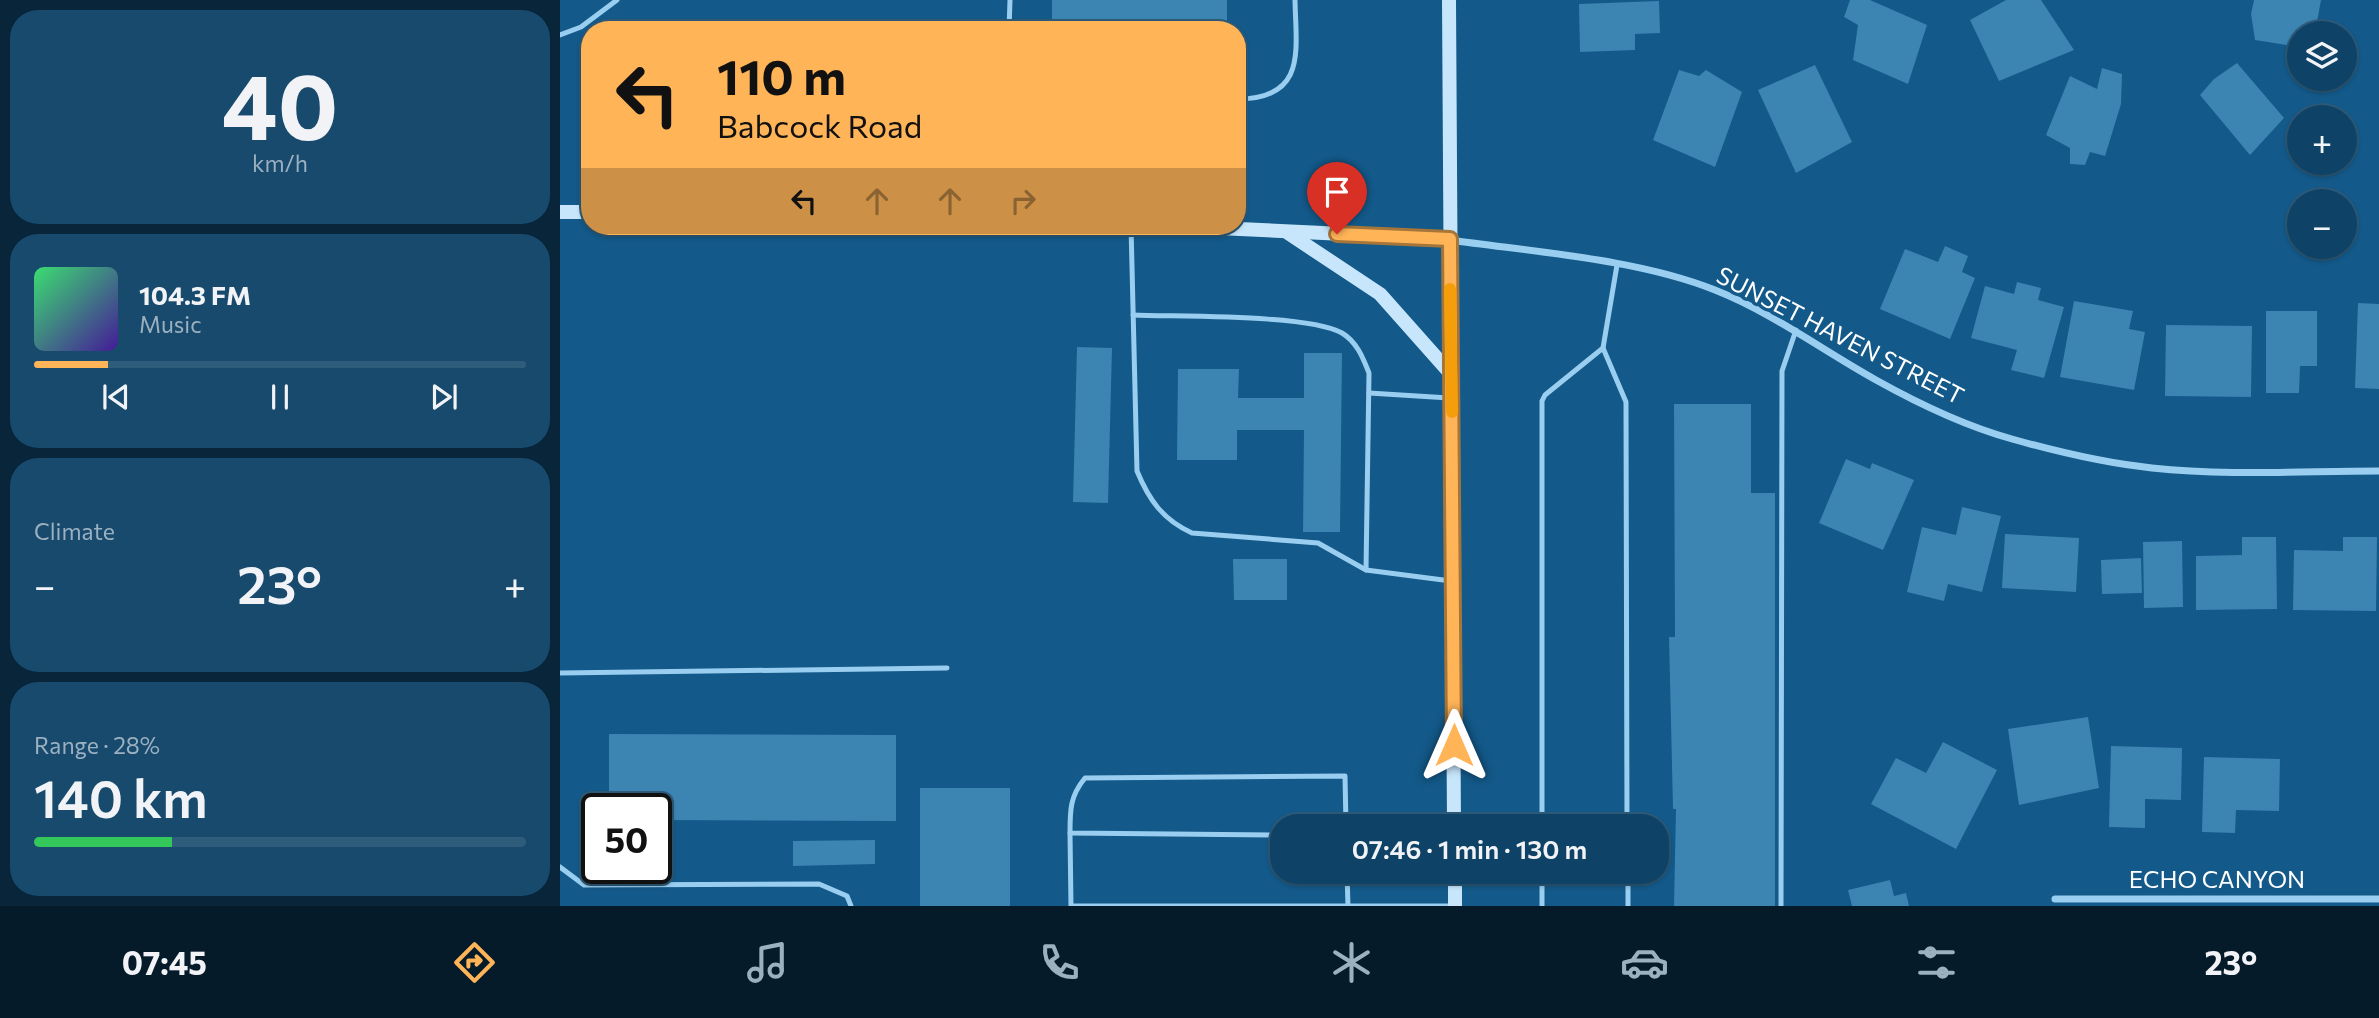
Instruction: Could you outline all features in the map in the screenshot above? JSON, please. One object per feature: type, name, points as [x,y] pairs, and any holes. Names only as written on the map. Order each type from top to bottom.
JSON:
[{"type":"main road","points":[[1449,0],[1454,814]]},
{"type":"main road","points":[[560,212],[581,212]]},
{"type":"main road","points":[[1246,230],[1450,239]]},
{"type":"main road","points":[[1287,232],[1380,294],[1451,374]]},
{"type":"main road","points":[[1455,884],[1455,906]]},
{"type":"street","name":"SUNSET HAVEN STREET","points":[[1450,239],[1617,265],[1678,278],[1715,290],[1796,330],[1876,380],[1941,412],[2009,438],[2080,457],[2152,468],[2213,471],[2379,471]]},
{"type":"street","name":"ECHO CANYON","points":[[2055,899],[2379,899]]},
{"type":"lane","points":[[590,21],[617,0]]},
{"type":"lane","points":[[1009,21],[1010,0]]},
{"type":"lane","points":[[1246,98],[1268,95],[1286,84],[1296,65],[1294,0]]},
{"type":"lane","points":[[560,35],[581,27]]},
{"type":"lane","points":[[1131,235],[1137,471],[1150,502],[1175,525],[1192,533],[1318,543],[1366,570],[1453,582]]},
{"type":"lane","points":[[1617,265],[1604,348],[1626,402],[1627,814]]},
{"type":"lane","points":[[1133,314],[1307,323],[1342,333],[1355,344],[1368,373],[1366,570]]},
{"type":"lane","points":[[1781,906],[1782,371],[1796,330]]},
{"type":"lane","points":[[1542,814],[1542,401],[1545,395],[1604,348]]},
{"type":"lane","points":[[1368,393],[1451,399]]},
{"type":"lane","points":[[560,673],[947,668]]},
{"type":"lane","points":[[1346,814],[1345,776],[1085,778],[1073,793],[1070,833],[1071,906],[1455,906]]},
{"type":"lane","points":[[1070,833],[1270,835]]},
{"type":"lane","points":[[560,867],[584,885],[819,884],[847,897],[851,906]]},
{"type":"lane","points":[[1347,884],[1348,906]]},
{"type":"lane","points":[[1542,884],[1542,906]]},
{"type":"lane","points":[[1628,884],[1628,906]]},
{"type":"building","points":[[1052,0],[1227,0],[1227,21],[1052,21]]},
{"type":"building","points":[[1850,0],[1870,0],[1927,25],[1908,84],[1853,60],[1858,25],[1844,17]]},
{"type":"building","points":[[2006,0],[2041,0],[2074,50],[1999,81],[1970,20]]},
{"type":"building","points":[[2254,0],[2321,0],[2317,21],[2287,21],[2287,45],[2255,40],[2251,14]]},
{"type":"building","points":[[1659,1],[1660,33],[1635,34],[1635,50],[1580,52],[1579,4]]},
{"type":"building","points":[[2237,63],[2284,118],[2250,155],[2200,95],[2214,79]]},
{"type":"building","points":[[1815,65],[1852,142],[1796,173],[1758,90]]},
{"type":"building","points":[[2102,68],[2122,74],[2121,104],[2105,156],[2090,152],[2085,165],[2070,164],[2070,148],[2046,135],[2070,76],[2097,89]]},
{"type":"building","points":[[1679,70],[1699,76],[1706,70],[1742,92],[1715,167],[1653,140]]},
{"type":"building","points":[[1945,246],[1968,256],[1962,272],[1975,278],[1950,339],[1880,309],[1905,249],[1938,262]]},
{"type":"building","points":[[2017,282],[2041,288],[2038,300],[2064,307],[2044,378],[2011,370],[2017,350],[1971,338],[1985,286],[2014,294]]},
{"type":"building","points":[[2074,301],[2133,311],[2129,329],[2145,332],[2134,390],[2060,377]]},
{"type":"building","points":[[2358,303],[2379,304],[2379,389],[2355,388]]},
{"type":"building","points":[[2266,311],[2317,311],[2317,366],[2300,366],[2299,393],[2266,393]]},
{"type":"building","points":[[2166,325],[2252,326],[2251,397],[2165,396]]},
{"type":"building","points":[[1077,347],[1112,348],[1108,503],[1073,502]]},
{"type":"building","points":[[1304,353],[1342,353],[1340,532],[1303,532],[1304,430],[1237,430],[1237,460],[1177,460],[1178,369],[1239,369],[1238,398],[1304,398]]},
{"type":"building","points":[[1674,404],[1751,404],[1751,493],[1775,493],[1775,906],[1674,906],[1676,809],[1673,809],[1669,637],[1675,637]]},
{"type":"building","points":[[1846,459],[1870,469],[1872,463],[1914,480],[1883,550],[1819,523]]},
{"type":"building","points":[[1962,507],[2001,516],[1982,592],[1948,584],[1944,601],[1907,592],[1922,527],[1956,535]]},
{"type":"building","points":[[2005,534],[2079,538],[2076,592],[2002,588]]},
{"type":"building","points":[[2242,537],[2276,537],[2277,609],[2196,610],[2196,556],[2242,555]]},
{"type":"building","points":[[2343,537],[2377,537],[2376,611],[2293,610],[2294,550],[2343,551]]},
{"type":"building","points":[[2182,541],[2183,607],[2144,608],[2143,542]]},
{"type":"building","points":[[2141,558],[2142,593],[2102,594],[2101,560]]},
{"type":"building","points":[[1233,559],[1287,559],[1287,600],[1234,600]]},
{"type":"building","points":[[2088,717],[2099,788],[2019,805],[2008,729]]},
{"type":"building","points":[[609,734],[896,735],[896,821],[672,820],[672,793],[609,793]]},
{"type":"building","points":[[1943,742],[1997,770],[1956,849],[1871,804],[1896,758],[1926,773]]},
{"type":"building","points":[[2111,746],[2182,748],[2181,800],[2145,799],[2145,828],[2109,827]]},
{"type":"building","points":[[2204,757],[2280,759],[2279,811],[2236,810],[2235,833],[2202,832]]},
{"type":"building","points":[[920,788],[1010,788],[1010,906],[920,906]]},
{"type":"building","points":[[875,840],[875,864],[793,866],[793,841]]},
{"type":"building","points":[[1890,880],[1894,896],[1906,893],[1909,906],[1852,906],[1848,890]]},
{"type":"slow traffic","points":[[1450,289],[1452,412]]},
{"type":"route","points":[[1337,234],[1450,239],[1454,745]]}]
